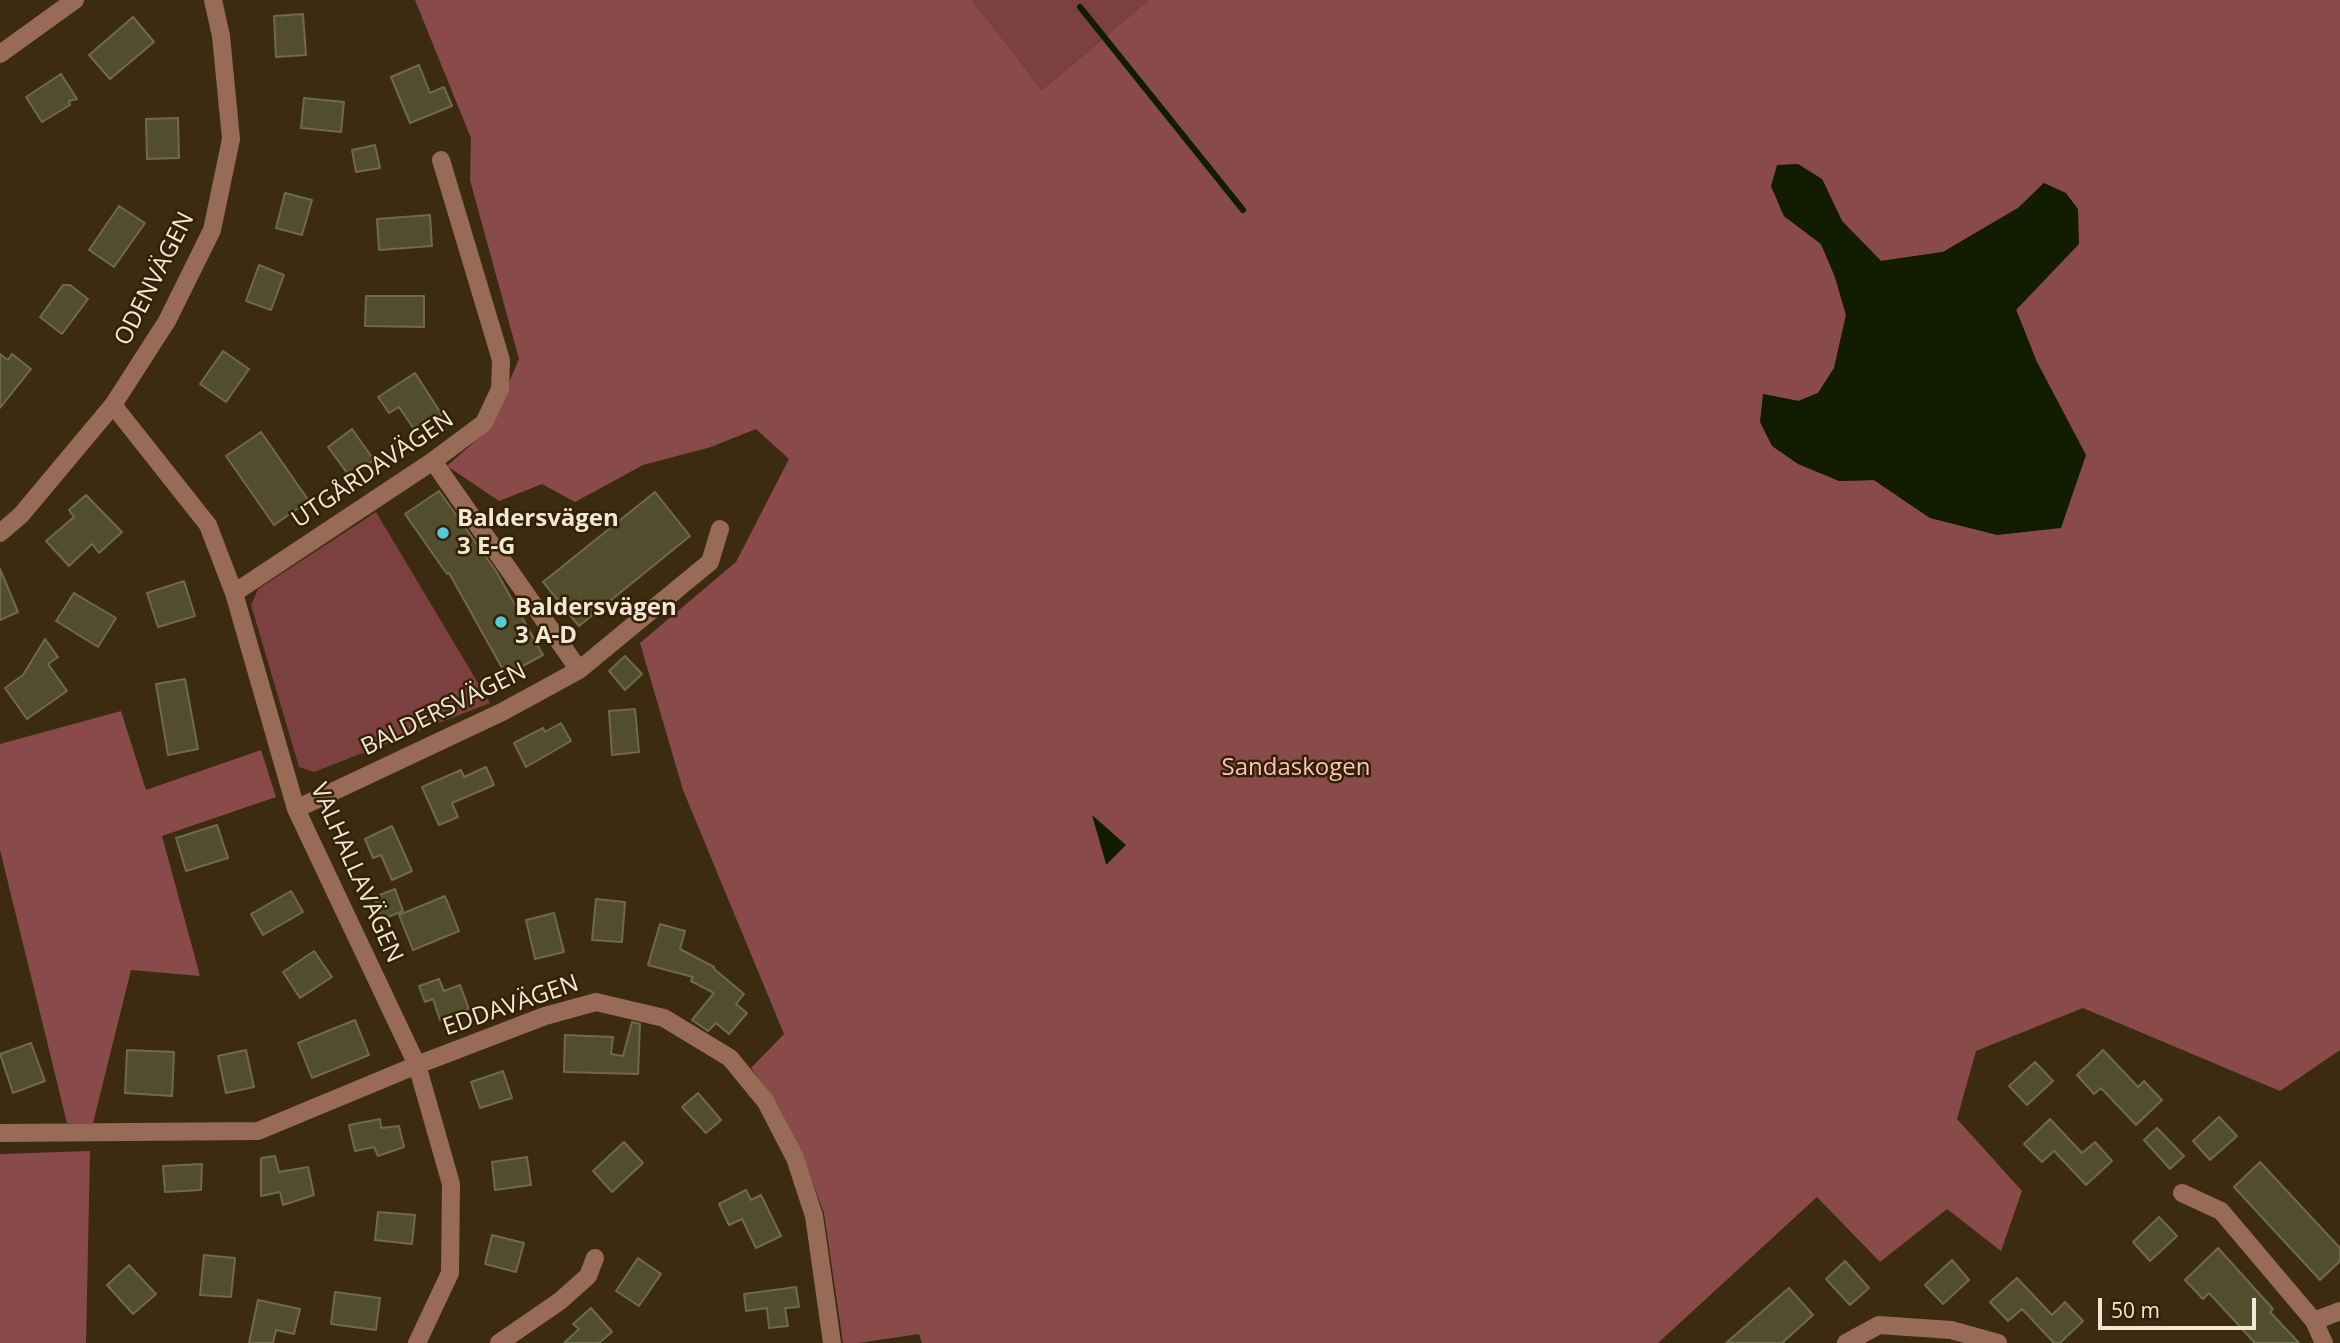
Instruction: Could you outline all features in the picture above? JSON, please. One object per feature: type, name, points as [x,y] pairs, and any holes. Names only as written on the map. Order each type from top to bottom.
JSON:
[{"type":"street","points":[[0,54],[75,0]]},
{"type":"street","name":"ODENVÄGEN","points":[[0,533],[21,515],[113,405],[167,321],[212,230],[231,139],[221,36],[213,0]]},
{"type":"street","name":"UTGÅRDAVÄGEN","points":[[234,593],[433,461],[484,423],[500,389],[501,360],[442,160]]},
{"type":"street","name":"VALHALLAVÄGEN","points":[[113,405],[208,526],[234,593],[296,809],[417,1065],[451,1184],[450,1273],[416,1343]]},
{"type":"street","points":[[433,461],[579,670]]},
{"type":"street","name":"BALDERSVÄGEN","points":[[296,809],[502,712],[579,670],[710,562],[720,529]]},
{"type":"street","name":"EDDAVÄGEN","points":[[0,1133],[258,1131],[417,1065],[545,1016],[596,1002],[664,1018],[730,1058],[766,1102],[795,1158],[814,1216],[832,1343]]},
{"type":"street","points":[[2182,1193],[2221,1211],[2314,1321],[2324,1343]]},
{"type":"street","points":[[499,1343],[559,1301],[588,1276],[595,1258]]},
{"type":"street","points":[[2314,1321],[2340,1311]]},
{"type":"street","points":[[1846,1343],[1880,1325],[1951,1330],[1998,1343]]},
{"type":"shaded area","points":[[972,0],[1149,0],[1042,90]]},
{"type":"shaded area","points":[[1798,164],[1822,179],[1842,221],[1881,261],[1943,252],[2018,208],[2044,183],[2066,193],[2078,209],[2079,244],[2016,310],[2036,360],[2086,455],[2061,528],[1997,535],[1930,518],[1874,480],[1839,481],[1798,464],[1772,446],[1760,422],[1763,394],[1798,401],[1818,393],[1834,368],[1846,315],[1835,277],[1821,244],[1784,216],[1771,186],[1777,165]]},
{"type":"shaded area","points":[[376,512],[490,703],[314,772],[299,767],[251,605],[258,589]]},
{"type":"shaded area","points":[[1092,815],[1126,845],[1106,865],[1106,864]]},
{"type":"green space","name":"Sandaskogen","points":[[415,0],[972,0],[1042,90],[1149,0],[2340,0],[2340,1050],[2280,1091],[2083,1008],[1976,1051],[1957,1119],[2022,1191],[2001,1251],[1947,1209],[1880,1262],[1817,1197],[1658,1343],[922,1343],[919,1334],[843,1343],[824,1213],[803,1157],[778,1105],[751,1068],[784,1034],[683,790],[640,643],[736,562],[789,459],[756,429],[711,447],[643,465],[575,502],[542,484],[499,501],[447,466],[489,429],[519,359],[470,180],[471,138]],"holes":[[[1822,179],[1842,221],[1881,261],[1943,252],[2018,208],[2044,183],[2079,243],[2016,309],[2036,360],[1930,518],[1874,480],[1839,481],[1763,394],[1799,401],[1818,393],[1834,369],[1846,315],[1835,277],[1821,244],[1784,216],[1771,186]]]},
{"type":"green space","points":[[121,711],[146,790],[261,750],[276,797],[162,836],[200,976],[131,970],[93,1123],[67,1123],[0,850],[0,744]]},
{"type":"green space","points":[[90,1151],[86,1343],[0,1343],[0,1154]]},
{"type":"building","points":[[303,14],[306,55],[276,57],[274,16]]},
{"type":"building","points":[[133,17],[154,42],[110,79],[89,55]]},
{"type":"building","points":[[419,65],[430,93],[444,87],[452,106],[410,123],[391,77]]},
{"type":"building","points":[[61,74],[77,99],[69,101],[70,105],[42,122],[26,97]]},
{"type":"building","points":[[304,98],[344,102],[341,132],[301,128]]},
{"type":"building","points":[[178,118],[179,158],[147,159],[146,119]]},
{"type":"building","points":[[375,145],[380,168],[356,172],[352,150]]},
{"type":"building","points":[[285,193],[312,200],[302,235],[276,228]]},
{"type":"building","points":[[119,206],[145,223],[114,267],[89,250]]},
{"type":"building","points":[[430,215],[432,246],[379,250],[377,219]]},
{"type":"building","points":[[259,265],[284,275],[271,310],[246,301]]},
{"type":"building","points":[[63,285],[70,285],[88,299],[62,334],[40,317]]},
{"type":"building","points":[[366,296],[424,296],[424,327],[365,326]]},
{"type":"building","points":[[223,351],[249,369],[226,402],[200,384]]},
{"type":"building","points":[[0,354],[8,360],[12,354],[31,369],[0,408]]},
{"type":"building","points":[[415,373],[442,415],[416,432],[399,407],[389,413],[378,397]]},
{"type":"building","points":[[352,429],[374,460],[350,477],[328,447]]},
{"type":"building","points":[[261,432],[309,501],[274,525],[226,456]]},
{"type":"building","points":[[439,491],[496,571],[543,655],[506,675],[449,573],[447,574],[405,514]]},
{"type":"building","points":[[655,492],[690,536],[579,626],[543,582]]},
{"type":"building","points":[[86,495],[122,532],[99,553],[92,544],[69,566],[46,541],[74,517],[69,510]]},
{"type":"building","points":[[0,569],[18,612],[0,620]]},
{"type":"building","points":[[184,581],[195,616],[158,627],[147,593]]},
{"type":"building","points":[[74,593],[116,618],[98,647],[56,621]]},
{"type":"building","points":[[45,639],[58,657],[48,664],[67,691],[27,719],[5,688],[23,675]]},
{"type":"building","points":[[625,656],[642,674],[625,690],[609,671]]},
{"type":"building","points":[[185,679],[198,749],[168,755],[156,684]]},
{"type":"building","points":[[635,709],[639,752],[612,755],[609,711]]},
{"type":"building","points":[[561,723],[571,741],[526,767],[514,743],[543,728],[545,732]]},
{"type":"building","points":[[486,767],[494,785],[452,803],[458,817],[439,825],[422,787],[461,770],[464,777]]},
{"type":"building","points":[[217,825],[228,858],[186,871],[176,838]]},
{"type":"building","points":[[392,826],[412,871],[392,880],[381,855],[373,858],[365,839]]},
{"type":"building","points":[[395,889],[403,911],[382,919],[374,897]]},
{"type":"building","points":[[291,891],[303,912],[263,935],[251,914]]},
{"type":"building","points":[[445,896],[459,931],[413,950],[399,915]]},
{"type":"building","points":[[596,899],[625,902],[622,942],[592,940]]},
{"type":"building","points":[[554,913],[564,952],[535,959],[526,920]]},
{"type":"building","points":[[660,924],[685,931],[680,949],[714,967],[744,994],[736,1004],[747,1013],[729,1034],[716,1023],[708,1031],[692,1020],[714,993],[691,981],[693,977],[648,965]]},
{"type":"building","points":[[314,951],[332,977],[300,998],[283,972]]},
{"type":"building","points":[[439,979],[444,991],[460,985],[469,1009],[440,1020],[433,999],[425,1002],[419,986]]},
{"type":"building","points":[[355,1020],[369,1055],[312,1078],[298,1043]]},
{"type":"building","points":[[632,1022],[640,1024],[638,1074],[564,1072],[565,1035],[613,1037],[611,1054],[623,1056]]},
{"type":"building","points":[[31,1043],[45,1081],[13,1093],[0,1054]]},
{"type":"building","points":[[127,1050],[174,1052],[172,1096],[125,1093]]},
{"type":"building","points":[[246,1050],[254,1087],[226,1093],[218,1056]]},
{"type":"building","points":[[2103,1050],[2138,1087],[2144,1081],[2162,1100],[2136,1125],[2101,1088],[2094,1094],[2077,1075]]},
{"type":"building","points":[[2035,1062],[2053,1081],[2027,1105],[2009,1086]]},
{"type":"building","points":[[503,1071],[512,1098],[480,1108],[471,1082]]},
{"type":"building","points":[[698,1093],[721,1120],[706,1133],[682,1107]]},
{"type":"building","points":[[2219,1117],[2237,1136],[2210,1160],[2193,1141]]},
{"type":"building","points":[[380,1119],[381,1128],[399,1126],[404,1147],[378,1156],[374,1147],[355,1151],[349,1125]]},
{"type":"building","points":[[2050,1119],[2082,1153],[2095,1142],[2112,1161],[2086,1185],[2054,1151],[2042,1162],[2024,1144]]},
{"type":"building","points":[[2157,1128],[2184,1156],[2170,1169],[2144,1140]]},
{"type":"building","points":[[624,1142],[643,1163],[612,1192],[593,1171]]},
{"type":"building","points":[[275,1156],[279,1172],[308,1167],[314,1195],[283,1205],[280,1192],[261,1196],[261,1158]]},
{"type":"building","points":[[527,1157],[531,1185],[495,1190],[492,1162]]},
{"type":"building","points":[[2260,1162],[2340,1248],[2340,1261],[2320,1280],[2234,1187]]},
{"type":"building","points":[[202,1164],[201,1190],[165,1192],[163,1166]]},
{"type":"building","points":[[746,1190],[751,1200],[761,1195],[781,1236],[756,1248],[742,1219],[729,1225],[719,1204]]},
{"type":"building","points":[[378,1212],[415,1215],[412,1244],[375,1240]]},
{"type":"building","points":[[2159,1217],[2177,1236],[2150,1261],[2133,1242]]},
{"type":"building","points":[[492,1235],[524,1243],[516,1272],[485,1264]]},
{"type":"building","points":[[2218,1248],[2273,1309],[2270,1312],[2299,1343],[2255,1343],[2209,1293],[2203,1299],[2185,1280]]},
{"type":"building","points":[[204,1255],[235,1258],[231,1297],[200,1295]]},
{"type":"building","points":[[638,1258],[661,1274],[639,1306],[616,1291]]},
{"type":"building","points":[[1952,1260],[1969,1280],[1943,1304],[1925,1285]]},
{"type":"building","points":[[1845,1261],[1869,1288],[1850,1305],[1826,1279]]},
{"type":"building","points":[[129,1265],[156,1294],[133,1314],[107,1285]]},
{"type":"building","points":[[2017,1278],[2052,1315],[2065,1302],[2083,1321],[2060,1343],[2054,1343],[2022,1309],[2008,1321],[1990,1302]]},
{"type":"building","points":[[796,1287],[799,1307],[785,1308],[788,1326],[769,1328],[767,1308],[746,1311],[744,1294]]},
{"type":"building","points":[[1789,1288],[1813,1315],[1782,1343],[1726,1343]]},
{"type":"building","points":[[335,1292],[380,1298],[376,1330],[331,1324]]},
{"type":"building","points":[[258,1300],[300,1309],[294,1334],[276,1330],[273,1343],[249,1343]]},
{"type":"building","points":[[591,1308],[612,1332],[599,1343],[564,1343],[579,1329],[573,1324]]},
{"type":"waterway","points":[[1080,7],[1243,210]]},
{"type":"place","name":"Baldersvägen 3 E-G","points":[[443,533]]},
{"type":"place","name":"Baldersvägen 3 A-D","points":[[501,622]]}]
